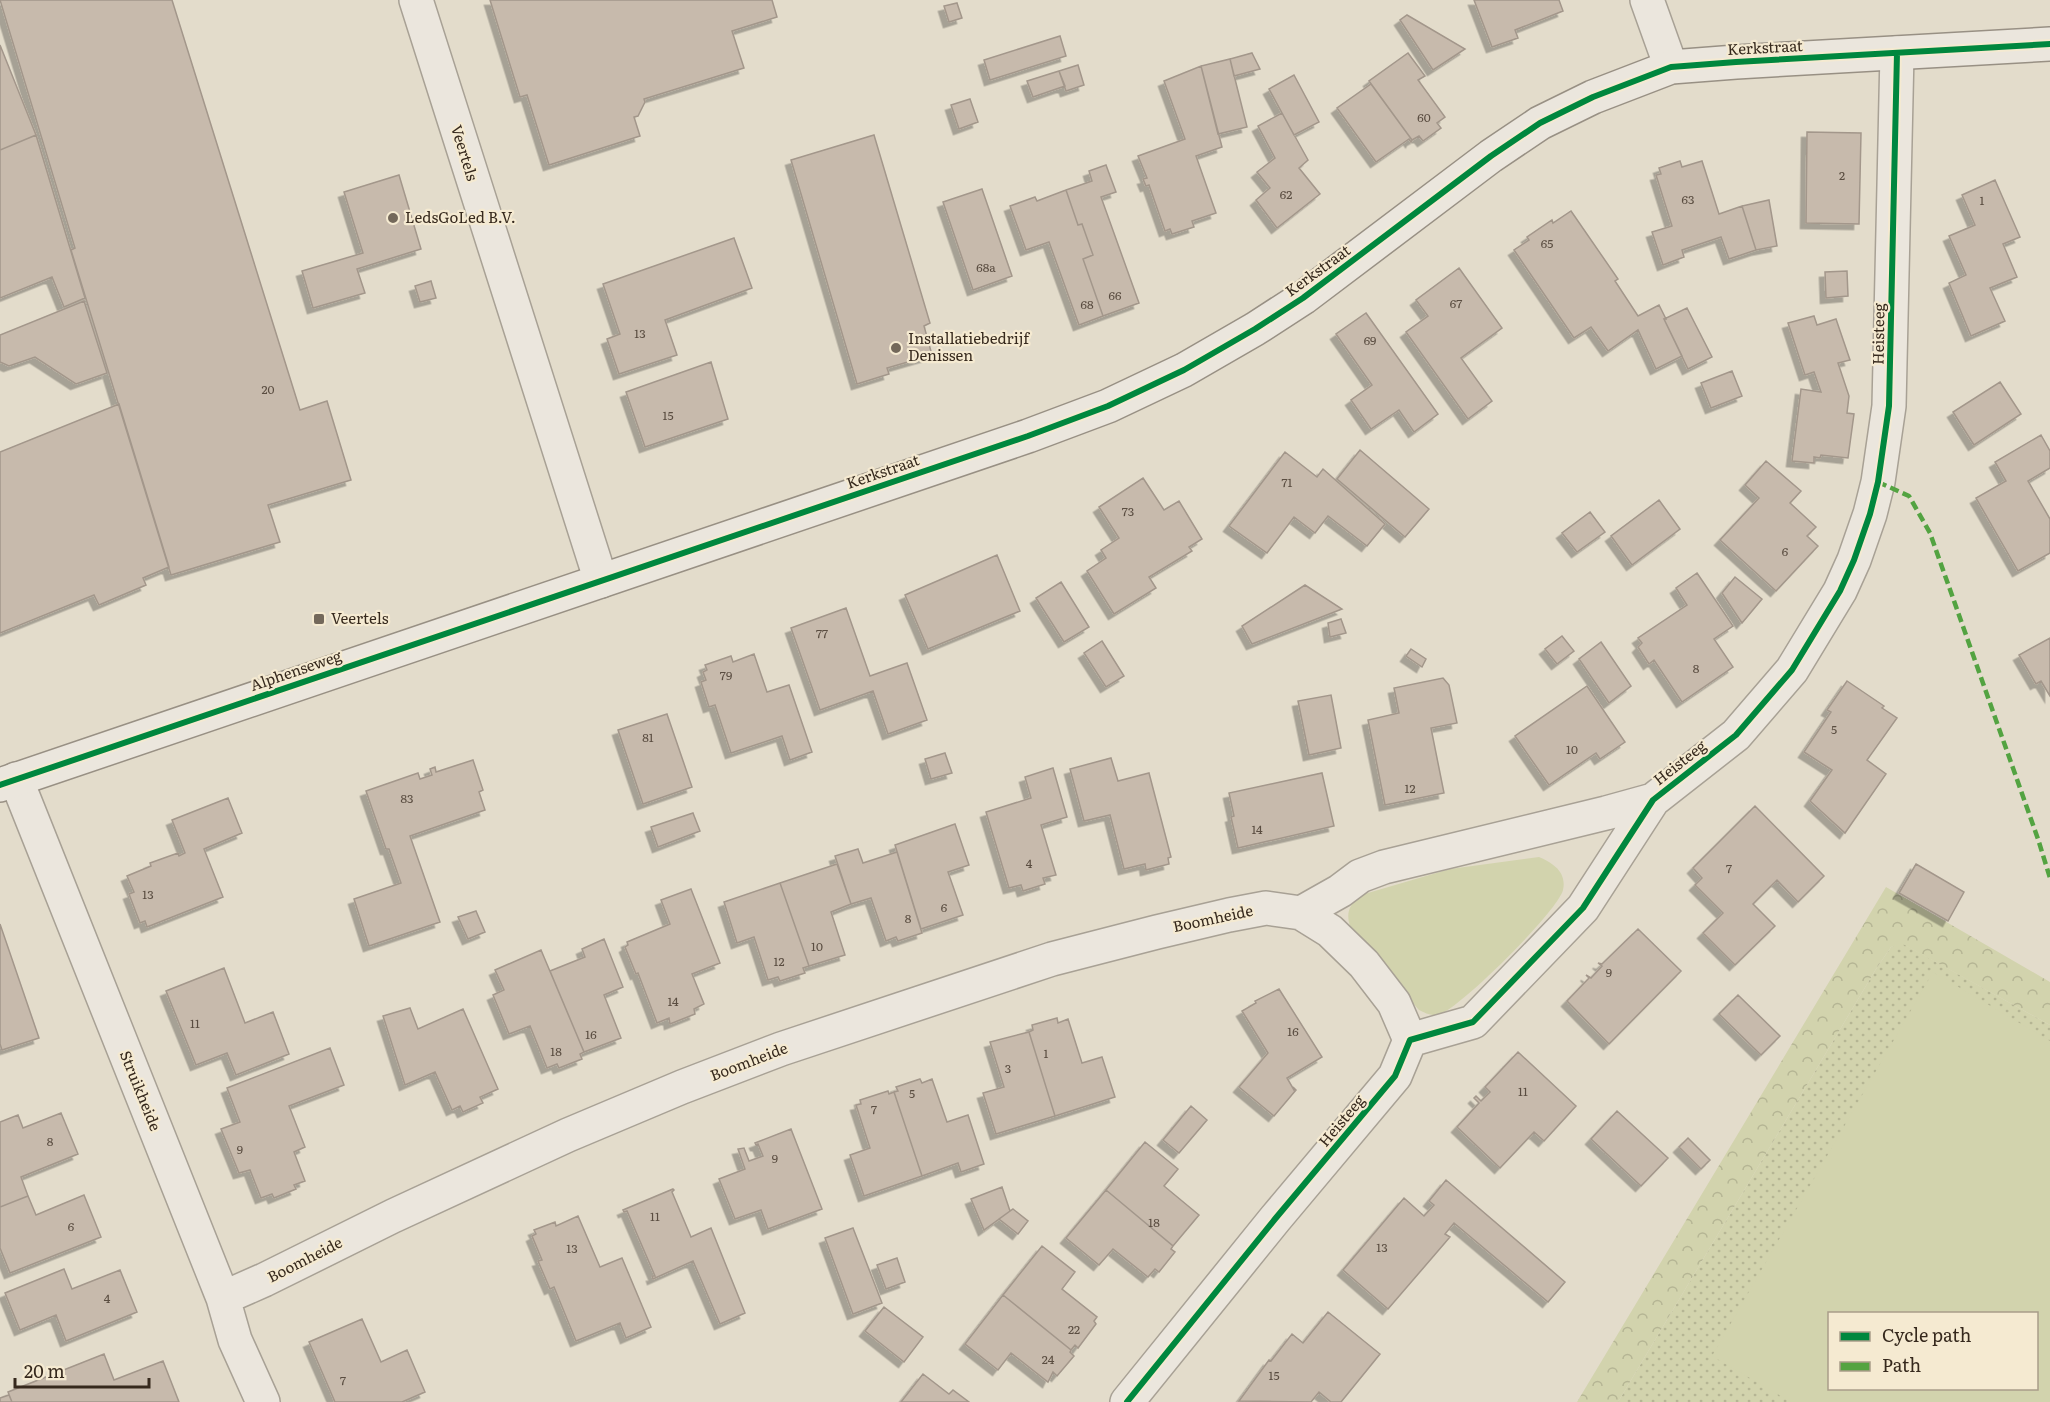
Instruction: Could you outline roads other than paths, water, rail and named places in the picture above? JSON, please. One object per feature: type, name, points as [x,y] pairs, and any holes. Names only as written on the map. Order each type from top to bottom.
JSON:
[{"type":"street","name":"Veertels","points":[[416,0],[601,581]]},
{"type":"street","points":[[1647,0],[1671,68]]},
{"type":"street","name":"Kerkstraat","points":[[601,581],[1028,436],[1108,406],[1184,370],[1255,330],[1303,298],[1491,156],[1540,123],[1593,97],[1671,68],[1736,62],[2050,44]]},
{"type":"street","name":"Heisteeg","points":[[1126,1402],[1395,1076],[1410,1040],[1473,1022],[1583,908],[1653,800],[1736,735],[1792,670],[1839,591],[1854,560],[1870,514],[1878,482],[1889,406],[1897,53]]},
{"type":"street","name":"Alphenseweg","points":[[8,782],[601,581]]},
{"type":"street","name":"Struikheide","points":[[8,782],[223,1298],[235,1340],[263,1402]]},
{"type":"street","name":"Heisteeg","points":[[1301,913],[1340,891],[1360,876],[1384,867],[1653,800]]},
{"type":"street","name":"Boomheide","points":[[223,1298],[568,1135],[682,1087],[781,1049],[1052,959],[1157,932],[1266,908],[1301,913]]},
{"type":"street","points":[[1301,913],[1330,931],[1364,964],[1394,1004],[1410,1040]]},
{"type":"place","name":"LedsGoLed B.V.","points":[[393,218]]},
{"type":"place","name":"Installatiebedrijf Denissen","points":[[896,348]]},
{"type":"place","name":"Veertels","points":[[319,619]]}]
